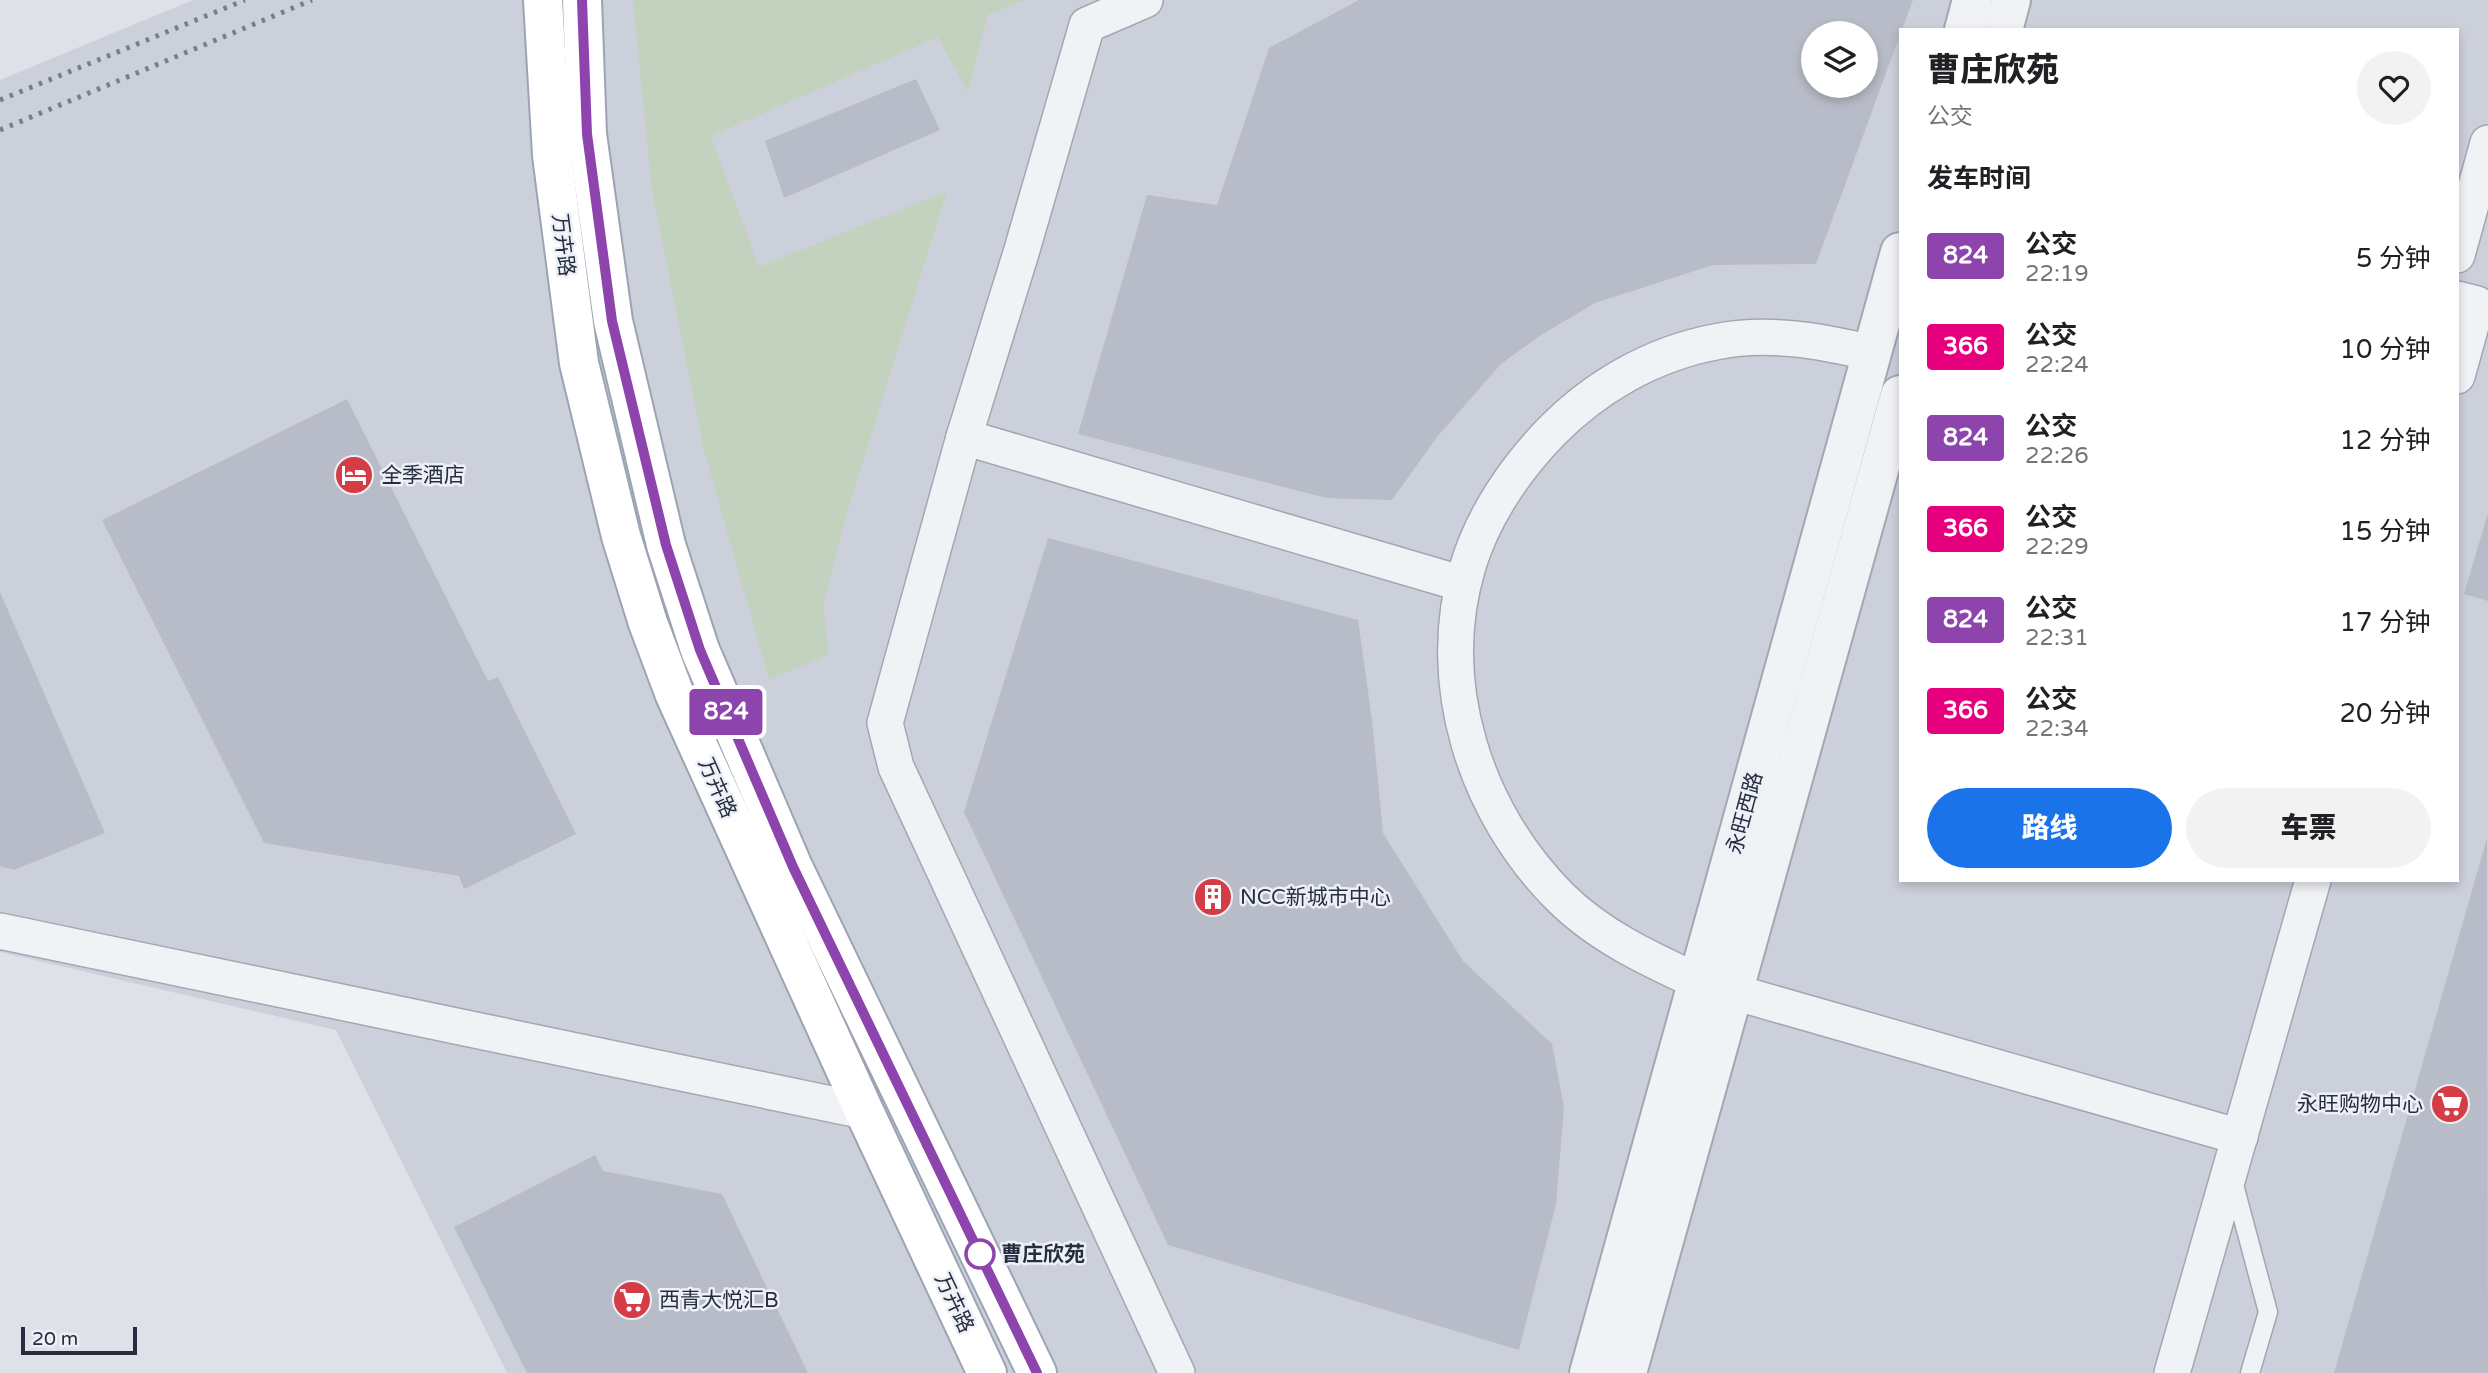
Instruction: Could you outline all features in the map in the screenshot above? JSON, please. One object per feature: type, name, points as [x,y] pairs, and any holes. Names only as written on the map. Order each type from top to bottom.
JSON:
[{"type":"main road","name":"万卉路","points":[[543,0],[552,155],[579,363],[621,536],[648,623],[675,695],[864,1111],[987,1373]]},
{"type":"main road","name":"万卉路","points":[[582,0],[587,134],[612,321],[666,545],[700,650],[793,867],[1037,1373]]},
{"type":"street","points":[[1145,0],[1087,25],[964,437],[885,723],[896,767],[1177,1373]]},
{"type":"street","points":[[1965,28],[1972,0]]},
{"type":"street","points":[[2004,28],[2011,0]]},
{"type":"street","points":[[2459,248],[2488,143]]},
{"type":"street","name":"永旺西路","points":[[1627,1373],[1716,987],[1872,353],[1899,256]]},
{"type":"street","points":[[2459,300],[2477,304],[2459,369]]},
{"type":"street","points":[[1872,353],[1797,338],[1743,338],[1688,348],[1643,365],[1618,379],[1576,409],[1536,447],[1518,470],[1489,517],[1468,564],[1463,584],[1457,633],[1460,709],[1481,782],[1506,828],[1539,873],[1561,898],[1623,945],[1716,987],[2239,1137]]},
{"type":"street","name":"永旺西路","points":[[1589,1373],[1716,987],[1899,398]]},
{"type":"street","points":[[964,437],[1463,584]]},
{"type":"street","points":[[2172,1373],[2312,882]]},
{"type":"street","points":[[0,932],[864,1111]]},
{"type":"lane","points":[[2230,1170],[2268,1312],[2250,1373]]},
{"type":"shaded area","points":[[193,0],[2488,0],[2488,1373],[507,1373],[336,1030],[0,952],[0,80]]},
{"type":"green space","points":[[633,0],[1025,0],[988,15],[968,92],[938,37],[711,136],[759,267],[947,191],[847,513],[823,605],[829,654],[769,680],[704,450],[652,190]]},
{"type":"building","points":[[1359,0],[1913,0],[1903,28],[1899,28],[1899,38],[1878,95],[1878,21],[1801,21],[1801,98],[1877,98],[1816,264],[1713,265],[1595,303],[1538,337],[1501,364],[1437,437],[1392,500],[1326,498],[1078,434],[1147,195],[1217,205],[1269,48]]},
{"type":"building","points":[[916,79],[940,130],[784,198],[765,141]]},
{"type":"building","points":[[347,399],[488,681],[498,677],[576,834],[464,889],[459,876],[264,843],[102,520]]},
{"type":"building","points":[[2488,513],[2488,601],[2464,594]]},
{"type":"building","name":"NCC新城市中心","points":[[1048,538],[1358,620],[1372,720],[1383,833],[1463,961],[1552,1044],[1564,1107],[1556,1204],[1519,1350],[1168,1245],[964,812]]},
{"type":"building","points":[[0,592],[105,833],[14,870],[0,866]]},
{"type":"building","name":"永旺购物中心","points":[[2487,838],[2488,1373],[2334,1373]]},
{"type":"building","name":"西青大悦汇B","points":[[595,1155],[603,1171],[722,1194],[808,1373],[527,1373],[454,1227]]},
{"type":"railway","points":[[0,100],[245,0]]},
{"type":"railway","points":[[0,130],[312,0]]},
{"type":"bus line","name":"824","points":[[582,0],[587,134],[612,321],[666,545],[700,650],[793,867],[1037,1373]]},
{"type":"place","name":"全季酒店","points":[[354,475]]},
{"type":"place","name":"NCC新城市中心","points":[[1213,897]]},
{"type":"place","name":"永旺购物中心","points":[[2450,1104]]},
{"type":"place","name":"曹庄欣苑","points":[[980,1254]]},
{"type":"place","name":"西青大悦汇B","points":[[632,1300]]}]
